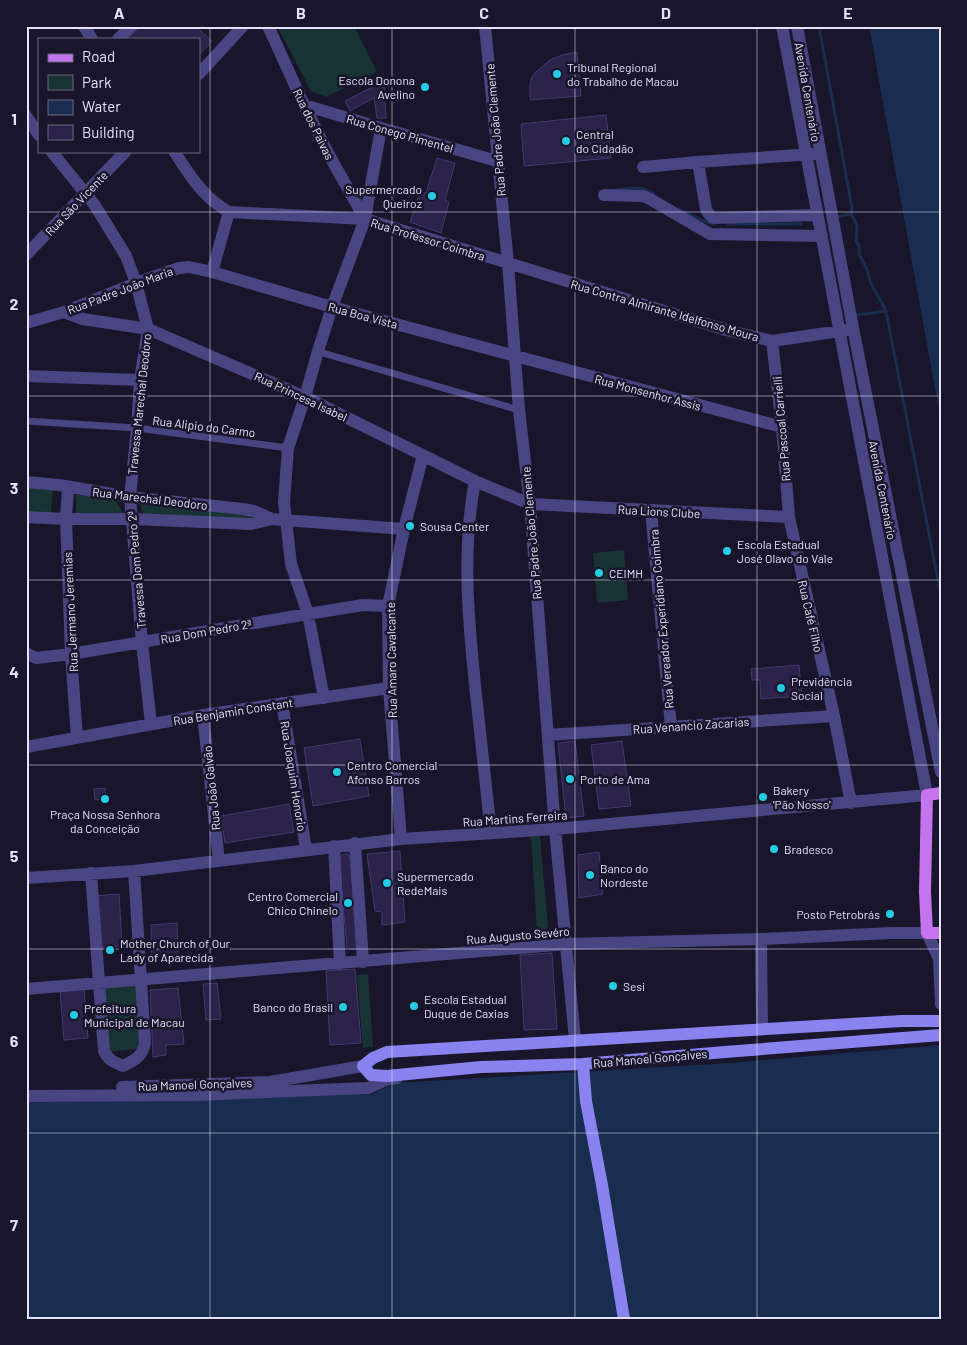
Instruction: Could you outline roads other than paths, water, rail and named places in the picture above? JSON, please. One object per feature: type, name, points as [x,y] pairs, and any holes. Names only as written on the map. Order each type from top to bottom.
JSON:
[{"type":"main road","name":"Rua Martins Ferreira","points":[[927,796],[941,792]]},
{"type":"main road","name":"Avenida Centenário","points":[[927,796],[925,892],[927,933]]},
{"type":"main road","name":"Rua Augusto Sevéro","points":[[927,933],[941,933]]},
{"type":"street","points":[[84,26],[91,38]]},
{"type":"street","points":[[119,38],[132,26]]},
{"type":"street","name":"Rua dos Paivas","points":[[268,26],[329,155],[365,219]]},
{"type":"street","name":"Rua Padre João Clemente","points":[[485,26],[508,263],[519,410],[530,504],[555,829],[575,1040]]},
{"type":"street","name":"Avenida Centenário","points":[[782,26],[927,796]]},
{"type":"street","name":"Avenida Centenário","points":[[797,26],[853,328],[941,772]]},
{"type":"street","points":[[200,73],[242,27]]},
{"type":"street","name":"Rua Conego Pimentel","points":[[304,105],[497,161]]},
{"type":"street","points":[[26,116],[38,134]]},
{"type":"street","points":[[324,698],[308,614],[291,564],[279,519],[284,502],[288,448],[305,397],[317,351],[365,219],[381,128]]},
{"type":"street","name":"Travessa Marechal Deodoro","points":[[52,152],[94,204],[126,256],[136,283],[148,329],[140,380],[130,497]]},
{"type":"street","name":"Rua São Vicente","points":[[26,255],[125,152]]},
{"type":"street","points":[[175,152],[208,198],[229,212],[212,272]]},
{"type":"street","points":[[643,167],[820,154]]},
{"type":"street","points":[[698,162],[706,210],[713,218],[817,215]]},
{"type":"street","points":[[604,195],[644,196],[710,234],[822,236]]},
{"type":"street","name":"Rua Professor Coimbra","points":[[229,212],[365,219],[508,263]]},
{"type":"street","name":"Rua Contra Almirante Idelfonso Moura","points":[[508,263],[726,330],[772,341],[853,328]]},
{"type":"street","name":"Rua Padre João Maria","points":[[26,323],[64,312],[136,283],[180,268],[189,267],[212,272]]},
{"type":"street","name":"Rua Boa Vista","points":[[212,272],[332,307],[515,356]]},
{"type":"street","name":"Rua Princesa Isabel","points":[[64,312],[83,319],[148,329],[305,397],[475,481],[530,504]]},
{"type":"street","name":"Rua Pascoal Carrielli","points":[[772,341],[782,427],[789,517]]},
{"type":"street","name":"Rua Monsenhor Assis","points":[[515,356],[782,427]]},
{"type":"street","points":[[26,376],[140,380]]},
{"type":"street","name":"Rua Amaro Cavalcante","points":[[401,839],[389,688],[388,606],[404,529],[423,455]]},
{"type":"street","points":[[475,481],[469,522],[467,588],[470,638],[491,833]]},
{"type":"street","name":"Rua Marechal Deodoro","points":[[26,482],[130,497],[243,509],[279,519],[404,529]]},
{"type":"street","name":"Rua Jermano Jeremias","points":[[68,487],[66,519],[71,654],[77,738]]},
{"type":"street","name":"Travessa Dom Pedro 2ª","points":[[130,497],[142,643],[151,724]]},
{"type":"street","name":"Rua Lions Clube","points":[[530,504],[789,517]]},
{"type":"street","name":"Rua Vereador Experidiano Coimbra","points":[[651,511],[671,727]]},
{"type":"street","name":"Rua Marechal Deodoro","points":[[26,517],[251,524],[279,519]]},
{"type":"street","name":"Rua Café Filho","points":[[789,517],[834,716],[850,803]]},
{"type":"street","points":[[890,604],[907,600]]},
{"type":"street","name":"Rua Dom Pedro 2ª","points":[[26,653],[36,658],[71,654],[308,614],[363,606],[388,606]]},
{"type":"street","name":"Rua Benjamin Constant","points":[[26,747],[282,702],[389,688]]},
{"type":"street","name":"Rua Joaquim Honorio","points":[[282,702],[306,849]]},
{"type":"street","name":"Rua João Galvão","points":[[203,715],[219,860]]},
{"type":"street","name":"Rua Venancio Zacarias","points":[[548,734],[834,716]]},
{"type":"street","name":"Rua Martins Ferreira","points":[[26,878],[134,871],[355,843],[555,829],[927,796]]},
{"type":"street","points":[[355,843],[363,962]]},
{"type":"street","points":[[334,846],[340,964]]},
{"type":"street","points":[[123,1066],[144,1052],[145,1044],[134,871]]},
{"type":"street","points":[[91,874],[104,1051],[110,1060],[123,1066]]},
{"type":"street","name":"Avenida Centenário","points":[[927,933],[940,956],[941,1004]]},
{"type":"street","name":"Rua Augusto Sevéro","points":[[26,989],[567,944],[927,933]]},
{"type":"street","points":[[761,939],[762,1029]]},
{"type":"street","name":"Rua Manoel Gonçalves","points":[[26,1091],[270,1082],[363,1066],[373,1058],[387,1052],[668,1034],[941,1020]]},
{"type":"street","points":[[817,1045],[819,1026]]},
{"type":"street","points":[[667,1057],[668,1034]]},
{"type":"street","name":"Rua Manoel Gonçalves","points":[[363,1066],[371,1075],[387,1076],[481,1067],[541,1066],[583,1068],[667,1057],[941,1035]]},
{"type":"street","points":[[123,1066],[124,1087]]},
{"type":"street","points":[[26,1096],[195,1096],[368,1088],[388,1079],[532,1070],[541,1066]]},
{"type":"street","points":[[583,1068],[586,1101],[624,1319]]},
{"type":"lane","points":[[317,351],[519,410]]},
{"type":"lane","name":"Rua Alipio do Carmo","points":[[26,421],[137,428],[288,448]]},
{"type":"water","points":[[869,26],[941,26],[941,421]]},
{"type":"water","points":[[941,1045],[941,1319],[26,1319],[26,1098],[257,1097],[372,1094],[395,1083],[730,1063]]},
{"type":"waterway","points":[[819,26],[852,208],[851,214],[857,225],[856,241],[859,246],[859,254],[867,269],[871,283],[886,311],[941,596]]},
{"type":"waterway","points":[[617,190],[640,188],[654,194]]},
{"type":"waterway","points":[[679,209],[703,221],[714,224]]},
{"type":"waterway","points":[[836,217],[851,214]]},
{"type":"waterway","points":[[728,224],[801,224]]},
{"type":"waterway","points":[[856,315],[886,311]]},
{"type":"place","name":"Tribunal Regional do Trabalho de Macau","points":[[557,74]]},
{"type":"place","name":"Escola Donona Avelino","points":[[425,87]]},
{"type":"place","name":"Central do Cidadão","points":[[566,141]]},
{"type":"place","name":"Supermercado Queiroz","points":[[432,196]]},
{"type":"place","name":"Sousa Center","points":[[410,526]]},
{"type":"place","name":"Escola Estadual José Olavo do Vale","points":[[727,551]]},
{"type":"place","name":"CEIMH","points":[[599,573]]},
{"type":"place","name":"Previdência Social","points":[[781,688]]},
{"type":"place","name":"Centro Comercial Afonso Barros","points":[[337,772]]},
{"type":"place","name":"Porto de Ama","points":[[570,779]]},
{"type":"place","name":"Bakery 'Pão Nosso'","points":[[763,797]]},
{"type":"place","name":"Praça Nossa Senhora da Conceição","points":[[105,799]]},
{"type":"place","name":"Bradesco","points":[[774,849]]},
{"type":"place","name":"Banco do Nordeste","points":[[590,875]]},
{"type":"place","name":"Supermercado RedeMais","points":[[387,883]]},
{"type":"place","name":"Centro Comercial Chico Chinelo","points":[[348,903]]},
{"type":"place","name":"Posto Petrobrás","points":[[890,914]]},
{"type":"place","name":"Mother Church of Our Lady of Aparecida","points":[[110,950]]},
{"type":"place","name":"Sesi","points":[[613,986]]},
{"type":"place","name":"Escola Estadual Duque de Caxias","points":[[414,1006]]},
{"type":"place","name":"Banco do Brasil","points":[[343,1007]]},
{"type":"place","name":"Prefeitura Municipal de Macau","points":[[74,1015]]}]
